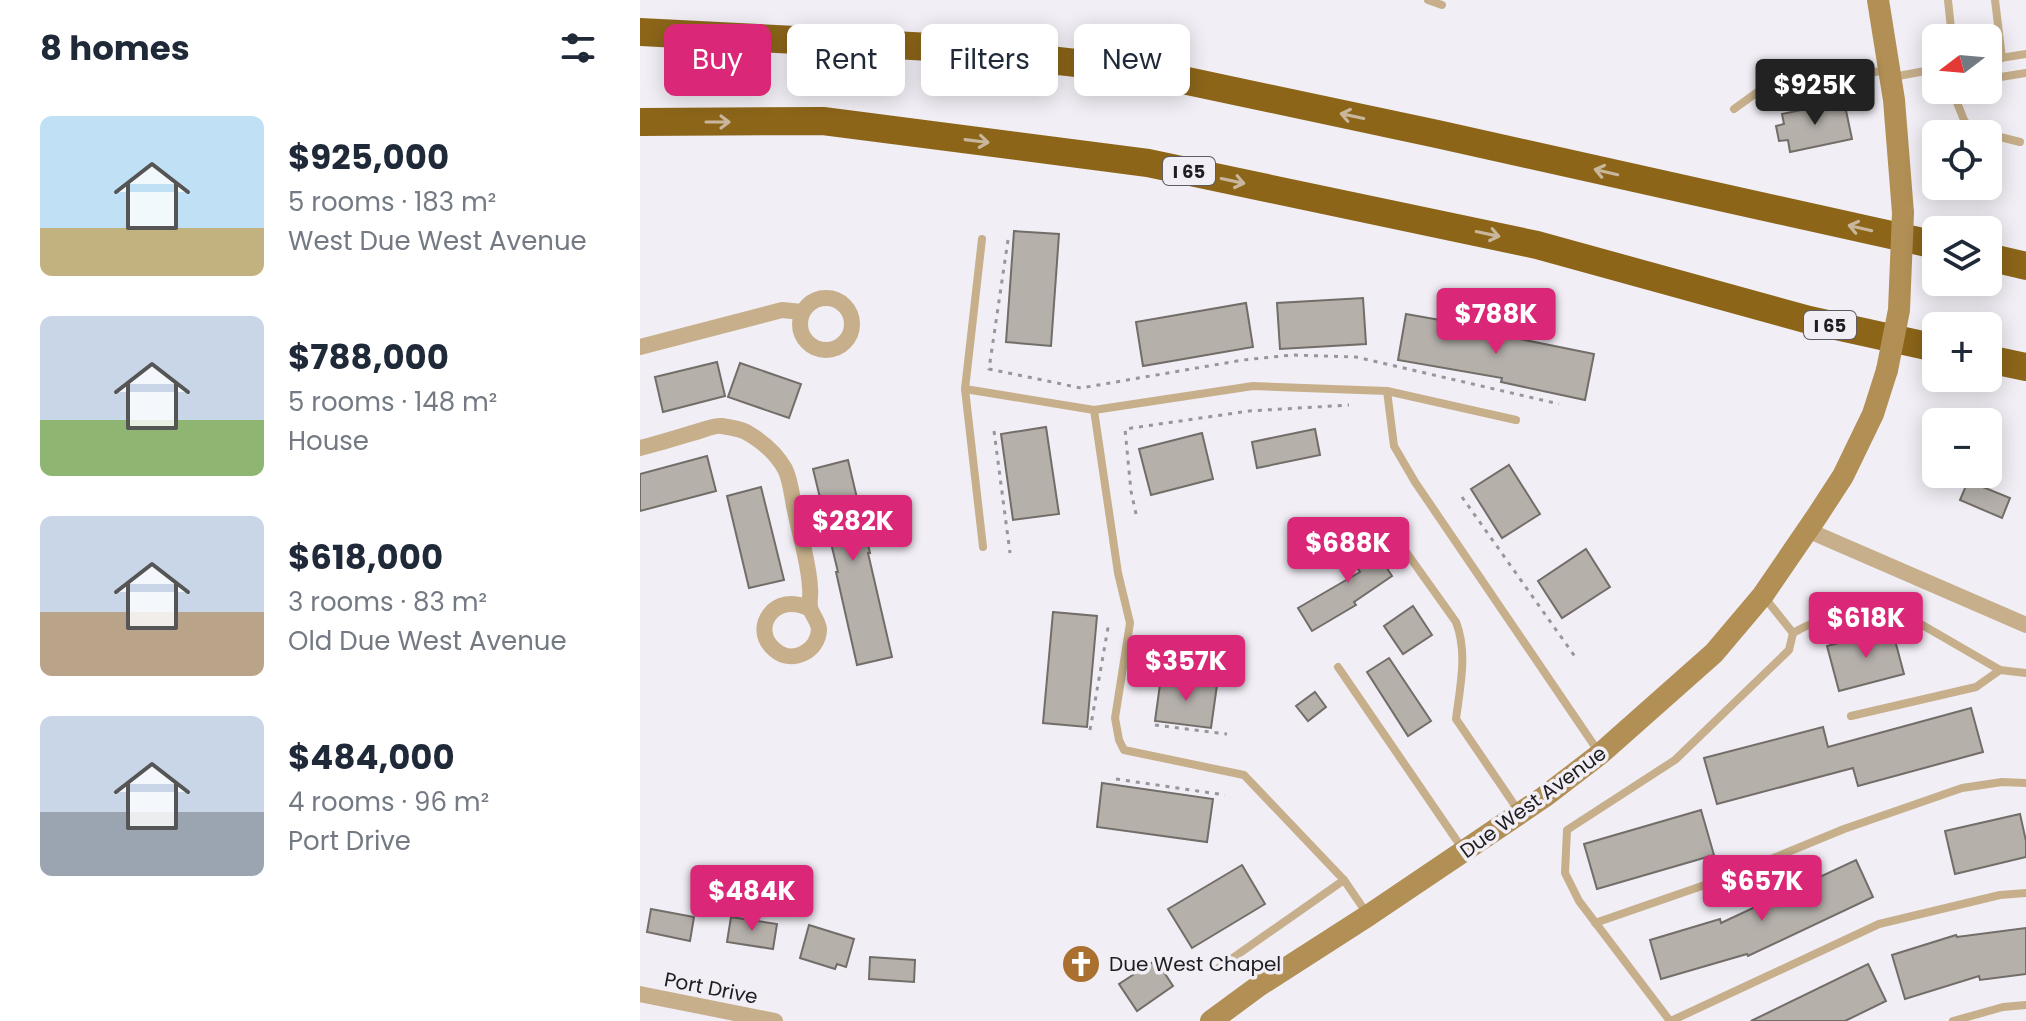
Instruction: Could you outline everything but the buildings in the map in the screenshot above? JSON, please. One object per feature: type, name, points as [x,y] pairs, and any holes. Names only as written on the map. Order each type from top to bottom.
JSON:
[{"type":"highway","points":[[640,32],[931,47],[1131,69],[1922,242]]},
{"type":"highway","name":"I 65","points":[[640,122],[823,121],[1148,163],[1537,245],[1809,320],[1922,345]]},
{"type":"highway","points":[[2002,260],[2026,266]]},
{"type":"highway","points":[[2002,362],[2026,367]]},
{"type":"main road","name":"Due West Avenue","points":[[1211,1021],[1260,985],[1520,814],[1600,754],[1714,653],[1763,595],[1817,516],[1847,467],[1873,414],[1887,370],[1899,310],[1903,213],[1890,74],[1878,0]]},
{"type":"street","points":[[640,347],[782,310],[802,312]]},
{"type":"street","points":[[640,448],[720,425],[744,431],[772,450],[787,472],[810,587],[810,609]]},
{"type":"street","points":[[1807,530],[2026,625]]},
{"type":"street","name":"Port Drive","points":[[640,994],[775,1021]]},
{"type":"lane","points":[[1428,0],[1442,5]]},
{"type":"lane","points":[[1948,0],[1951,24]]},
{"type":"lane","points":[[1995,0],[1998,24]]},
{"type":"lane","points":[[2002,58],[2026,54]]},
{"type":"lane","points":[[1734,109],[1759,91],[1775,85],[1922,71]]},
{"type":"lane","points":[[2002,77],[2026,73]]},
{"type":"lane","points":[[2002,138],[2020,142]]},
{"type":"lane","points":[[982,239],[965,389],[983,547]]},
{"type":"lane","points":[[965,389],[1094,410],[1253,386],[1387,391],[1516,420]]},
{"type":"lane","points":[[1387,391],[1394,446],[1415,482],[1600,754]]},
{"type":"lane","points":[[1094,410],[1118,573],[1130,623],[1115,718],[1124,750],[1244,775],[1344,880],[1369,915]]},
{"type":"lane","points":[[1394,535],[1456,622],[1462,637],[1463,659],[1456,719],[1520,814]]},
{"type":"lane","points":[[1763,595],[1793,633]]},
{"type":"lane","points":[[2026,673],[2000,670],[1893,608],[1876,607],[1813,622],[1793,633],[1789,650],[1675,760],[1567,830],[1565,873],[1579,901],[1670,1021],[1879,924],[2000,895],[2026,893]]},
{"type":"lane","points":[[1338,667],[1464,852]]},
{"type":"lane","points":[[1851,716],[1976,687],[2000,670]]},
{"type":"lane","points":[[1595,923],[1725,878],[1844,829],[1962,788],[2002,782],[2026,783]]},
{"type":"lane","points":[[1217,969],[1344,880]]},
{"type":"lane","points":[[1953,1021],[2003,1007],[2026,1005]]},
{"type":"path","points":[[989,369],[1008,240]]},
{"type":"path","points":[[1136,514],[1125,429],[1249,411],[1349,405]]},
{"type":"path","points":[[994,431],[1010,553]]},
{"type":"path","points":[[1462,497],[1576,658]]},
{"type":"path","points":[[1090,730],[1109,622]]},
{"type":"path","points":[[1155,725],[1227,734]]},
{"type":"path","points":[[1116,779],[1225,795]]},
{"type":"place","name":"Due West Chapel","points":[[1081,964]]}]
